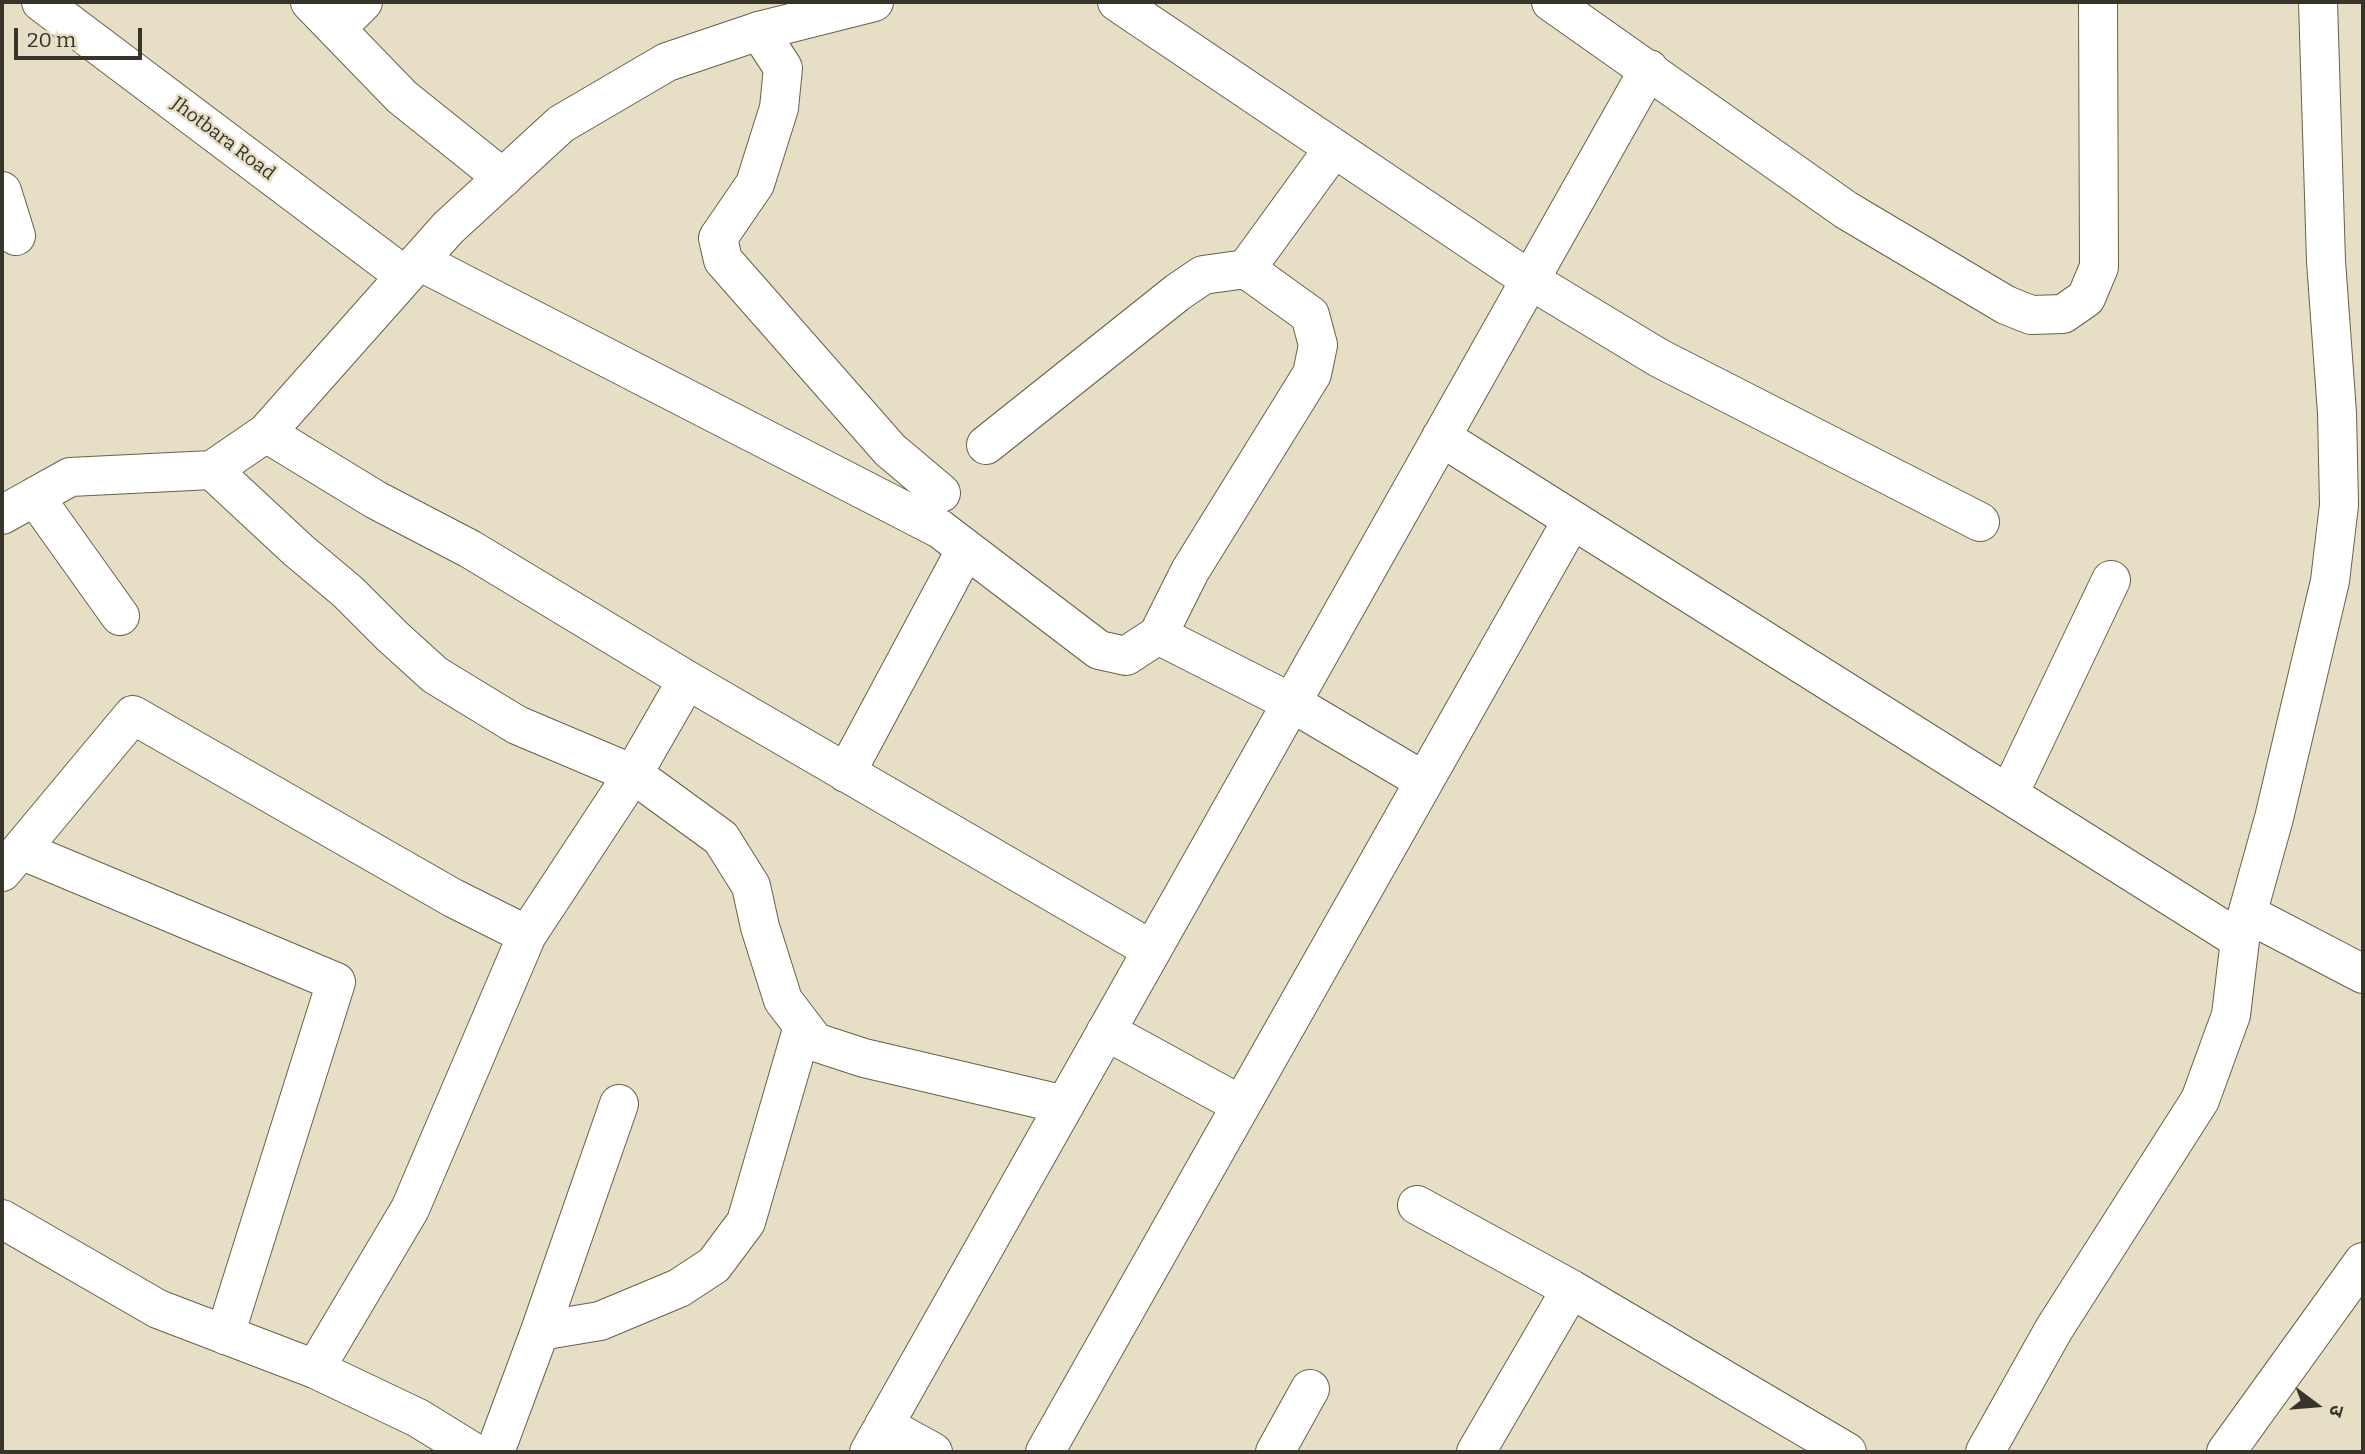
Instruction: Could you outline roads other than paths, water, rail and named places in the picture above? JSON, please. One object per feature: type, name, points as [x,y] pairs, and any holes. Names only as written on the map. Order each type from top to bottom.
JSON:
[{"type":"street","name":"Jhotbara Road","points":[[41,2],[412,268],[940,528],[1100,650],[1126,656],[1158,635]]},
{"type":"street","points":[[310,2],[402,96],[503,177]]},
{"type":"street","points":[[336,29],[363,2]]},
{"type":"street","points":[[2,515],[70,477],[212,470],[266,433],[448,228],[561,124],[667,62],[759,31],[874,2]]},
{"type":"street","points":[[1117,2],[1530,280],[1659,358],[1980,522]]},
{"type":"street","points":[[1551,2],[1846,210],[1995,298],[2031,315],[2063,314],[2086,298],[2099,267],[2098,2]]},
{"type":"street","points":[[1985,1452],[2054,1329],[2200,1100],[2231,1015],[2244,927],[2280,791],[2330,581],[2339,505],[2347,320],[2318,2]]},
{"type":"street","points":[[759,31],[783,68],[779,107],[755,184],[718,239],[723,260],[890,450],[941,493]]},
{"type":"street","points":[[933,1452],[876,1439],[1649,69]]},
{"type":"street","points":[[1245,269],[1334,148]]},
{"type":"street","points":[[2,191],[16,236]]},
{"type":"street","points":[[986,445],[1203,275],[1245,269],[1310,315],[1318,345],[1312,374],[1190,571],[1158,635],[1292,703],[1424,781]]},
{"type":"street","points":[[266,433],[376,500],[470,549],[687,680],[1152,950]]},
{"type":"street","points":[[1441,437],[2009,794],[2244,927],[2363,974]]},
{"type":"street","points":[[212,470],[298,550],[348,592],[435,675],[517,725],[633,774],[721,838],[751,886],[760,927],[783,1000],[815,1042],[836,1050],[1065,1105]]},
{"type":"street","points":[[35,496],[120,616]]},
{"type":"street","points":[[1045,1452],[1572,520]]},
{"type":"street","points":[[846,773],[966,549]]},
{"type":"street","points":[[2009,794],[2111,580]]},
{"type":"street","points":[[316,1369],[410,1209],[527,935],[633,774],[687,680]]},
{"type":"street","points":[[225,1335],[336,982],[11,861],[133,715],[453,898],[527,935]]},
{"type":"street","points":[[540,1331],[600,1321],[679,1287],[715,1265],[746,1222],[803,1026]]},
{"type":"street","points":[[1106,1031],[1241,1105]]},
{"type":"street","points":[[495,1452],[619,1104]]},
{"type":"street","points":[[1417,1205],[1571,1289],[1808,1443],[1847,1452]]},
{"type":"street","points":[[2,1219],[158,1310],[316,1369],[418,1418],[473,1452]]},
{"type":"street","points":[[2227,1452],[2363,1262]]},
{"type":"street","points":[[1475,1452],[1571,1289]]},
{"type":"street","points":[[1275,1452],[1310,1389]]}]
